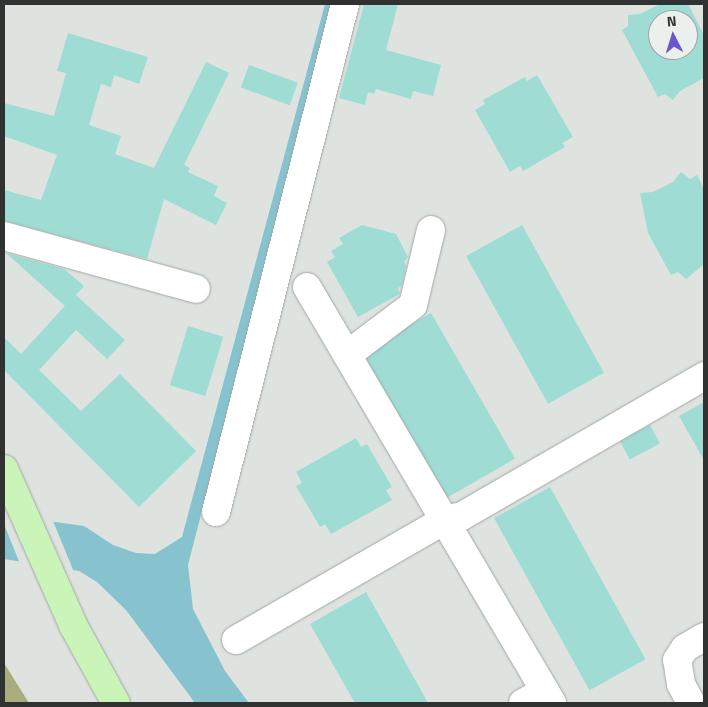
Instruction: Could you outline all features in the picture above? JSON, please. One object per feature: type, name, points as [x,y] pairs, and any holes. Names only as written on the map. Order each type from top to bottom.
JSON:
[{"type":"main road","points":[[4,469],[26,514],[50,574],[116,703]]},
{"type":"street","points":[[216,512],[345,4]]},
{"type":"street","points":[[347,355],[413,305],[431,230]]},
{"type":"street","points":[[4,236],[196,289]]},
{"type":"street","points":[[307,287],[445,520],[540,699]]},
{"type":"street","points":[[236,640],[445,520],[462,516],[704,376]]},
{"type":"street","points":[[691,703],[680,684],[678,660],[685,648],[704,638]]},
{"type":"green space","points":[[4,663],[29,703],[4,703]]},
{"type":"water","points":[[325,4],[333,4],[188,565],[193,609],[225,671],[249,703],[195,703],[126,610],[97,582],[79,571],[4,559],[4,515],[84,526],[113,545],[136,553],[155,554],[182,537]]},
{"type":"pier","points":[[4,513],[53,521],[74,572],[20,564],[4,524]]},
{"type":"building","points":[[364,4],[398,4],[386,50],[441,65],[433,96],[413,91],[411,99],[376,89],[374,94],[368,92],[365,105],[339,98]]},
{"type":"building","points":[[660,4],[688,4],[691,10],[648,10]]},
{"type":"building","points":[[648,10],[648,60],[698,60],[698,23],[704,35],[704,78],[680,91],[673,100],[665,94],[658,97],[622,30],[628,26],[628,15],[640,14]]},
{"type":"building","points":[[68,33],[148,57],[139,84],[114,75],[111,87],[101,84],[89,125],[121,136],[115,154],[154,168],[206,62],[229,73],[184,165],[190,168],[188,172],[218,186],[214,196],[227,203],[216,225],[164,199],[147,259],[4,221],[4,190],[41,200],[57,155],[4,136],[4,103],[54,116],[66,73],[57,71]]},
{"type":"building","points":[[249,65],[298,83],[290,105],[241,88]]},
{"type":"building","points":[[537,75],[573,137],[562,143],[565,147],[523,171],[520,166],[510,172],[475,110],[485,104],[483,100],[525,77],[527,81]]},
{"type":"building","points":[[681,172],[690,179],[697,175],[704,189],[704,264],[686,279],[678,272],[671,275],[648,233],[640,193],[653,192],[673,182]]},
{"type":"building","points":[[362,225],[396,234],[408,257],[404,262],[406,266],[402,286],[398,288],[400,294],[358,317],[327,262],[335,257],[331,251],[343,244],[339,238]]},
{"type":"building","points":[[522,225],[604,373],[548,404],[466,256]]},
{"type":"building","points":[[6,253],[64,269],[84,286],[76,295],[125,340],[107,359],[76,330],[39,370],[81,411],[120,374],[196,451],[139,507],[4,370],[4,337],[21,354],[65,306]]},
{"type":"building","points":[[431,313],[515,458],[447,498],[363,352]]},
{"type":"building","points":[[188,326],[223,337],[205,396],[170,385]]},
{"type":"building","points":[[704,402],[704,460],[679,416]]},
{"type":"building","points":[[650,425],[660,444],[630,460],[620,441]]},
{"type":"building","points":[[356,438],[361,447],[367,444],[392,487],[386,490],[392,500],[331,534],[325,524],[320,527],[296,486],[302,483],[296,472]]},
{"type":"building","points":[[550,487],[646,659],[590,690],[494,518]]},
{"type":"building","points":[[366,592],[428,703],[355,703],[310,624]]}]
